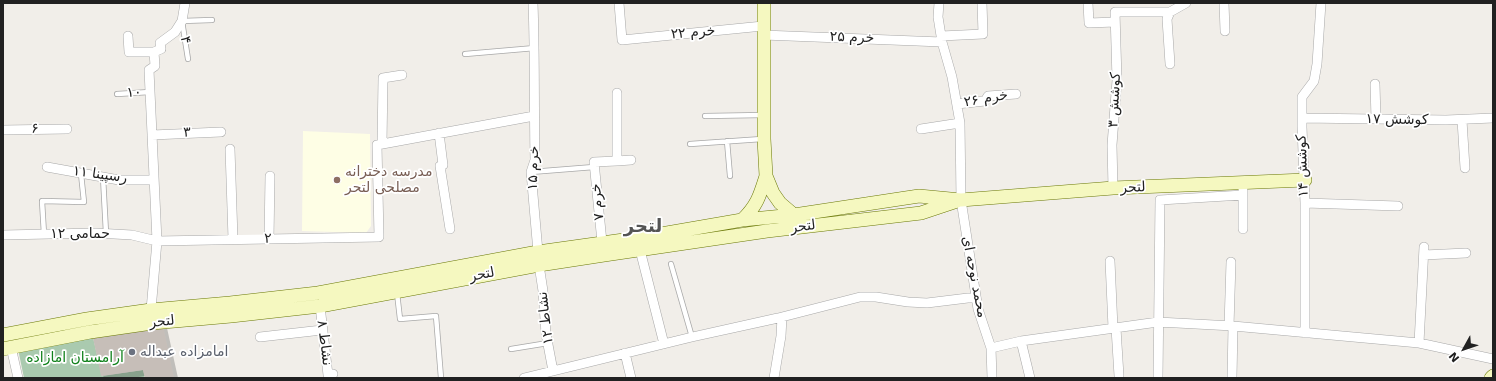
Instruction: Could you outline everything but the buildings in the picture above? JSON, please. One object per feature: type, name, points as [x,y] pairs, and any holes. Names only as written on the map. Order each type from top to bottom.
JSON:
[{"type":"street","points":[[128,36],[129,52],[154,52],[160,49],[160,43],[175,32],[182,21],[185,3]]},
{"type":"street","name":"خرم ۱۵","points":[[533,3],[535,160],[531,172],[538,259]]},
{"type":"street","name":"خرم ۲۲","points":[[619,3],[622,40],[763,31]]},
{"type":"street","points":[[764,3],[764,139],[766,176],[773,193],[780,203],[794,215]]},
{"type":"street","name":"محمد نوحه ای","points":[[939,3],[938,17],[941,39],[952,77],[960,123],[961,200],[978,309],[991,348],[992,378]]},
{"type":"street","name":"خرم ۲۵","points":[[763,31],[941,39],[983,34],[982,3]]},
{"type":"street","points":[[1088,3],[1089,23],[1115,17],[1170,12],[1186,3]]},
{"type":"street","points":[[1224,3],[1225,31]]},
{"type":"street","name":"کوشش ۱۴","points":[[1305,333],[1305,203],[1302,97],[1314,82],[1318,64],[1321,3]]},
{"type":"street","points":[[1170,12],[1167,19],[1170,64]]},
{"type":"street","name":"کوشش ۳","points":[[1113,188],[1112,145],[1118,80],[1115,17]]},
{"type":"street","points":[[152,316],[157,241],[149,70],[155,66],[154,52]]},
{"type":"street","points":[[402,75],[383,78],[382,144],[534,116]]},
{"type":"street","points":[[1375,84],[1376,119]]},
{"type":"street","points":[[617,93],[617,161]]},
{"type":"street","name":"خرم ۲۶","points":[[957,104],[985,101],[988,96],[1016,94]]},
{"type":"street","name":"کوشش ۱۷","points":[[1302,118],[1462,120],[1493,118]]},
{"type":"street","points":[[1462,120],[1465,168]]},
{"type":"street","points":[[921,129],[960,123]]},
{"type":"street","name":"۶","points":[[3,130],[67,129]]},
{"type":"street","name":"۳","points":[[152,135],[221,132]]},
{"type":"street","points":[[439,133],[443,165],[440,166],[450,229]]},
{"type":"street","name":"۲","points":[[157,241],[379,237],[377,145],[382,144]]},
{"type":"street","points":[[230,149],[233,239]]},
{"type":"street","points":[[594,165],[631,160]]},
{"type":"street","name":"خرم ۷","points":[[594,165],[602,242]]},
{"type":"street","name":"رسپینا ۱۱","points":[[47,167],[119,180],[154,180]]},
{"type":"street","points":[[269,239],[270,176]]},
{"type":"street","points":[[742,220],[752,211],[766,176]]},
{"type":"street","name":"لتحر","points":[[3,336],[87,319],[152,316],[231,316],[320,306],[396,291],[538,259],[602,242],[742,220],[794,215],[919,196],[961,200],[1113,188],[1243,189],[1304,180]]},
{"type":"street","points":[[1158,378],[1160,200],[1243,189],[1243,229]]},
{"type":"street","name":"لتحر","points":[[7,348],[90,332],[152,316],[230,303],[318,293],[538,259],[640,250],[767,231],[921,213],[961,200]]},
{"type":"street","points":[[1305,203],[1398,206]]},
{"type":"street","name":"حمامی ۱۲","points":[[3,235],[106,233],[132,235],[157,241]]},
{"type":"street","points":[[640,250],[664,344]]},
{"type":"street","points":[[1419,343],[1424,251],[1466,253]]},
{"type":"street","name":"نشاط ۱۲","points":[[538,259],[548,343],[553,371]]},
{"type":"street","points":[[1110,261],[1119,376]]},
{"type":"street","points":[[1231,262],[1232,378]]},
{"type":"street","points":[[524,378],[692,337],[782,318],[860,297],[876,297],[908,302],[927,303],[976,297]]},
{"type":"street","points":[[230,303],[231,316]]},
{"type":"street","name":"نشاط ۸","points":[[320,306],[328,374],[333,374]]},
{"type":"street","points":[[774,378],[781,336],[782,318]]},
{"type":"street","points":[[991,348],[1022,341],[1158,322],[1231,326],[1419,343],[1493,359]]},
{"type":"street","points":[[260,337],[322,330]]},
{"type":"street","points":[[1022,341],[1030,378]]},
{"type":"street","points":[[7,348],[18,378]]},
{"type":"street","points":[[625,354],[631,378]]},
{"type":"lane","points":[[182,21],[212,20]]},
{"type":"lane","name":"۴","points":[[182,21],[188,59]]},
{"type":"lane","points":[[465,54],[534,48]]},
{"type":"lane","name":"۱۰","points":[[117,94],[150,92]]},
{"type":"lane","points":[[705,116],[764,114]]},
{"type":"lane","points":[[690,144],[764,139]]},
{"type":"lane","points":[[727,141],[730,176]]},
{"type":"lane","points":[[531,172],[594,165]]},
{"type":"lane","points":[[44,234],[42,201],[84,202],[81,174]]},
{"type":"lane","points":[[103,176],[106,233]]},
{"type":"lane","points":[[671,264],[692,337]]},
{"type":"lane","points":[[396,291],[400,319],[436,316],[441,378]]},
{"type":"lane","points":[[511,349],[548,343]]},
{"type":"shaded area","name":"مدرسه دخترانه مصلحی لتحر","points":[[303,131],[370,134],[371,226],[366,233],[302,231]]},
{"type":"green space","name":"آرامستان امازاده","points":[[92,333],[102,376],[143,370],[145,378],[24,378],[18,349]]},
{"type":"place","name":"مدرسه دخترانه مصلحی لتحر","points":[[337,180]]},
{"type":"place","name":"امامزاده عبداله","points":[[132,352]]},
{"type":"district","name":"لتحر","points":[[643,227]]}]
